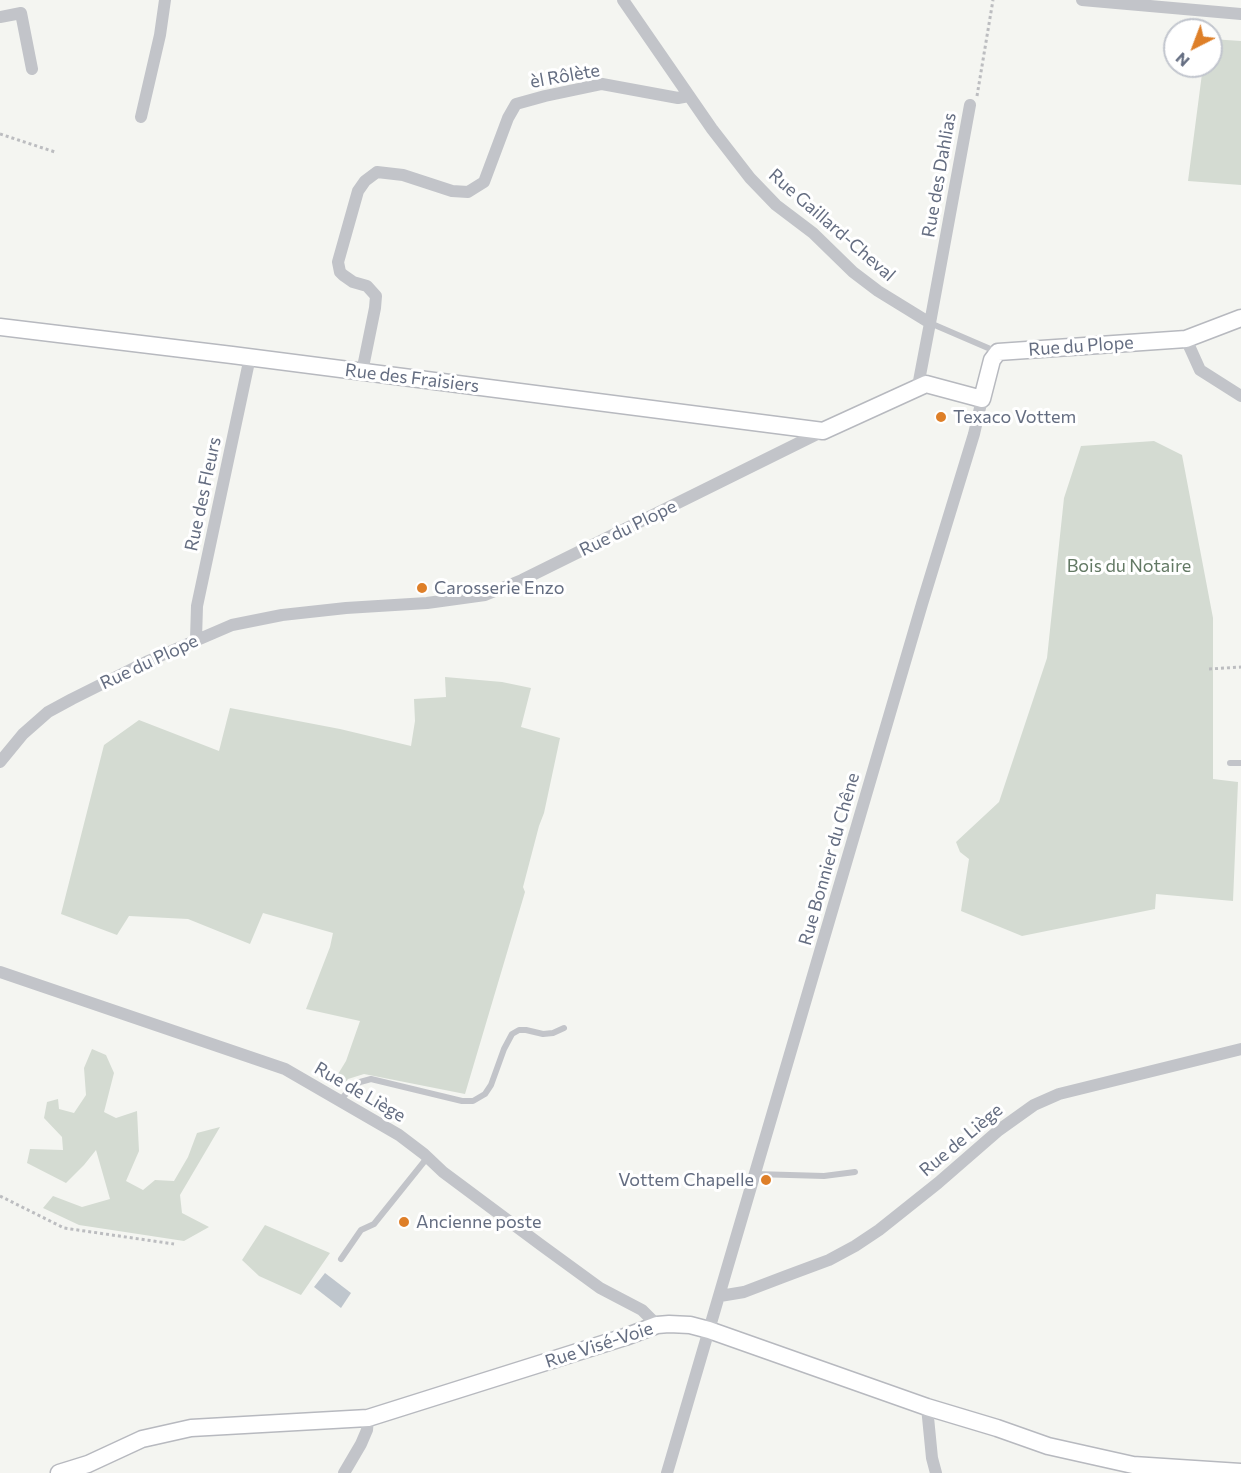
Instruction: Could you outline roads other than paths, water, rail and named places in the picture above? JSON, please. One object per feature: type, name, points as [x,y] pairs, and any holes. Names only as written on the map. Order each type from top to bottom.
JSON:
[{"type":"street","points":[[141,117],[160,35],[165,0]]},
{"type":"street","name":"Rue Gaillard-Cheval","points":[[623,0],[689,96],[750,178],[776,205],[813,233],[853,272],[930,323]]},
{"type":"street","points":[[1082,0],[1241,14]]},
{"type":"street","points":[[0,17],[21,13],[32,69]]},
{"type":"street","name":"èl Rôlète","points":[[362,372],[375,308],[375,296],[367,286],[353,282],[343,275],[340,272],[339,262],[358,191],[364,181],[377,172],[403,175],[452,191],[468,192],[484,182],[508,118],[516,104],[602,84],[678,98],[689,96]]},
{"type":"street","name":"Rue des Dahlias","points":[[930,323],[970,105]]},
{"type":"street","name":"Rue du Plope","points":[[999,352],[1186,339],[1241,318]]},
{"type":"street","points":[[930,323],[918,386],[926,384],[982,399],[992,360],[999,352]]},
{"type":"street","name":"Rue des Fraisiers","points":[[0,327],[823,431]]},
{"type":"street","points":[[1186,339],[1200,370],[1241,396]]},
{"type":"street","name":"Rue des Fleurs","points":[[196,639],[197,606],[250,357]]},
{"type":"street","name":"Rue du Plope","points":[[0,762],[23,734],[48,712],[196,639],[232,625],[282,615],[427,603],[485,595],[522,580],[918,386]]},
{"type":"street","name":"Rue Bonnier du Chêne","points":[[667,1473],[974,434],[982,399]]},
{"type":"street","name":"Rue de Liège","points":[[0,972],[285,1069],[399,1135],[428,1157],[442,1172],[541,1245],[600,1288],[642,1310],[657,1325]]},
{"type":"street","name":"Rue de Liège","points":[[720,1296],[744,1292],[829,1260],[855,1246],[938,1183],[1013,1119],[1051,1097],[1241,1049]]},
{"type":"street","name":"Rue Visé-Voie","points":[[59,1473],[88,1464],[142,1439],[191,1428],[368,1418],[657,1325],[690,1325],[710,1330],[927,1407],[1048,1446],[1133,1465],[1241,1472]]},
{"type":"street","points":[[927,1407],[932,1458],[936,1473]]},
{"type":"street","points":[[344,1473],[361,1444],[367,1430],[368,1418]]},
{"type":"lane","points":[[930,323],[999,352]]},
{"type":"lane","points":[[1230,763],[1241,763]]},
{"type":"lane","points":[[340,1101],[360,1082],[371,1079],[462,1101],[473,1101],[485,1094],[491,1085],[512,1034],[519,1030],[543,1034],[553,1033],[564,1028]]},
{"type":"lane","points":[[342,1259],[361,1230],[374,1224],[428,1157]]},
{"type":"lane","points":[[755,1174],[824,1176],[855,1172]]},
{"type":"place","name":"Texaco Vottem","points":[[941,417]]},
{"type":"place","name":"Carosserie Enzo","points":[[422,588]]},
{"type":"place","name":"Vottem Chapelle","points":[[766,1180]]},
{"type":"place","name":"Ancienne poste","points":[[404,1222]]},
{"type":"park label","name":"Bois du Notaire","points":[[1129,566]]}]
